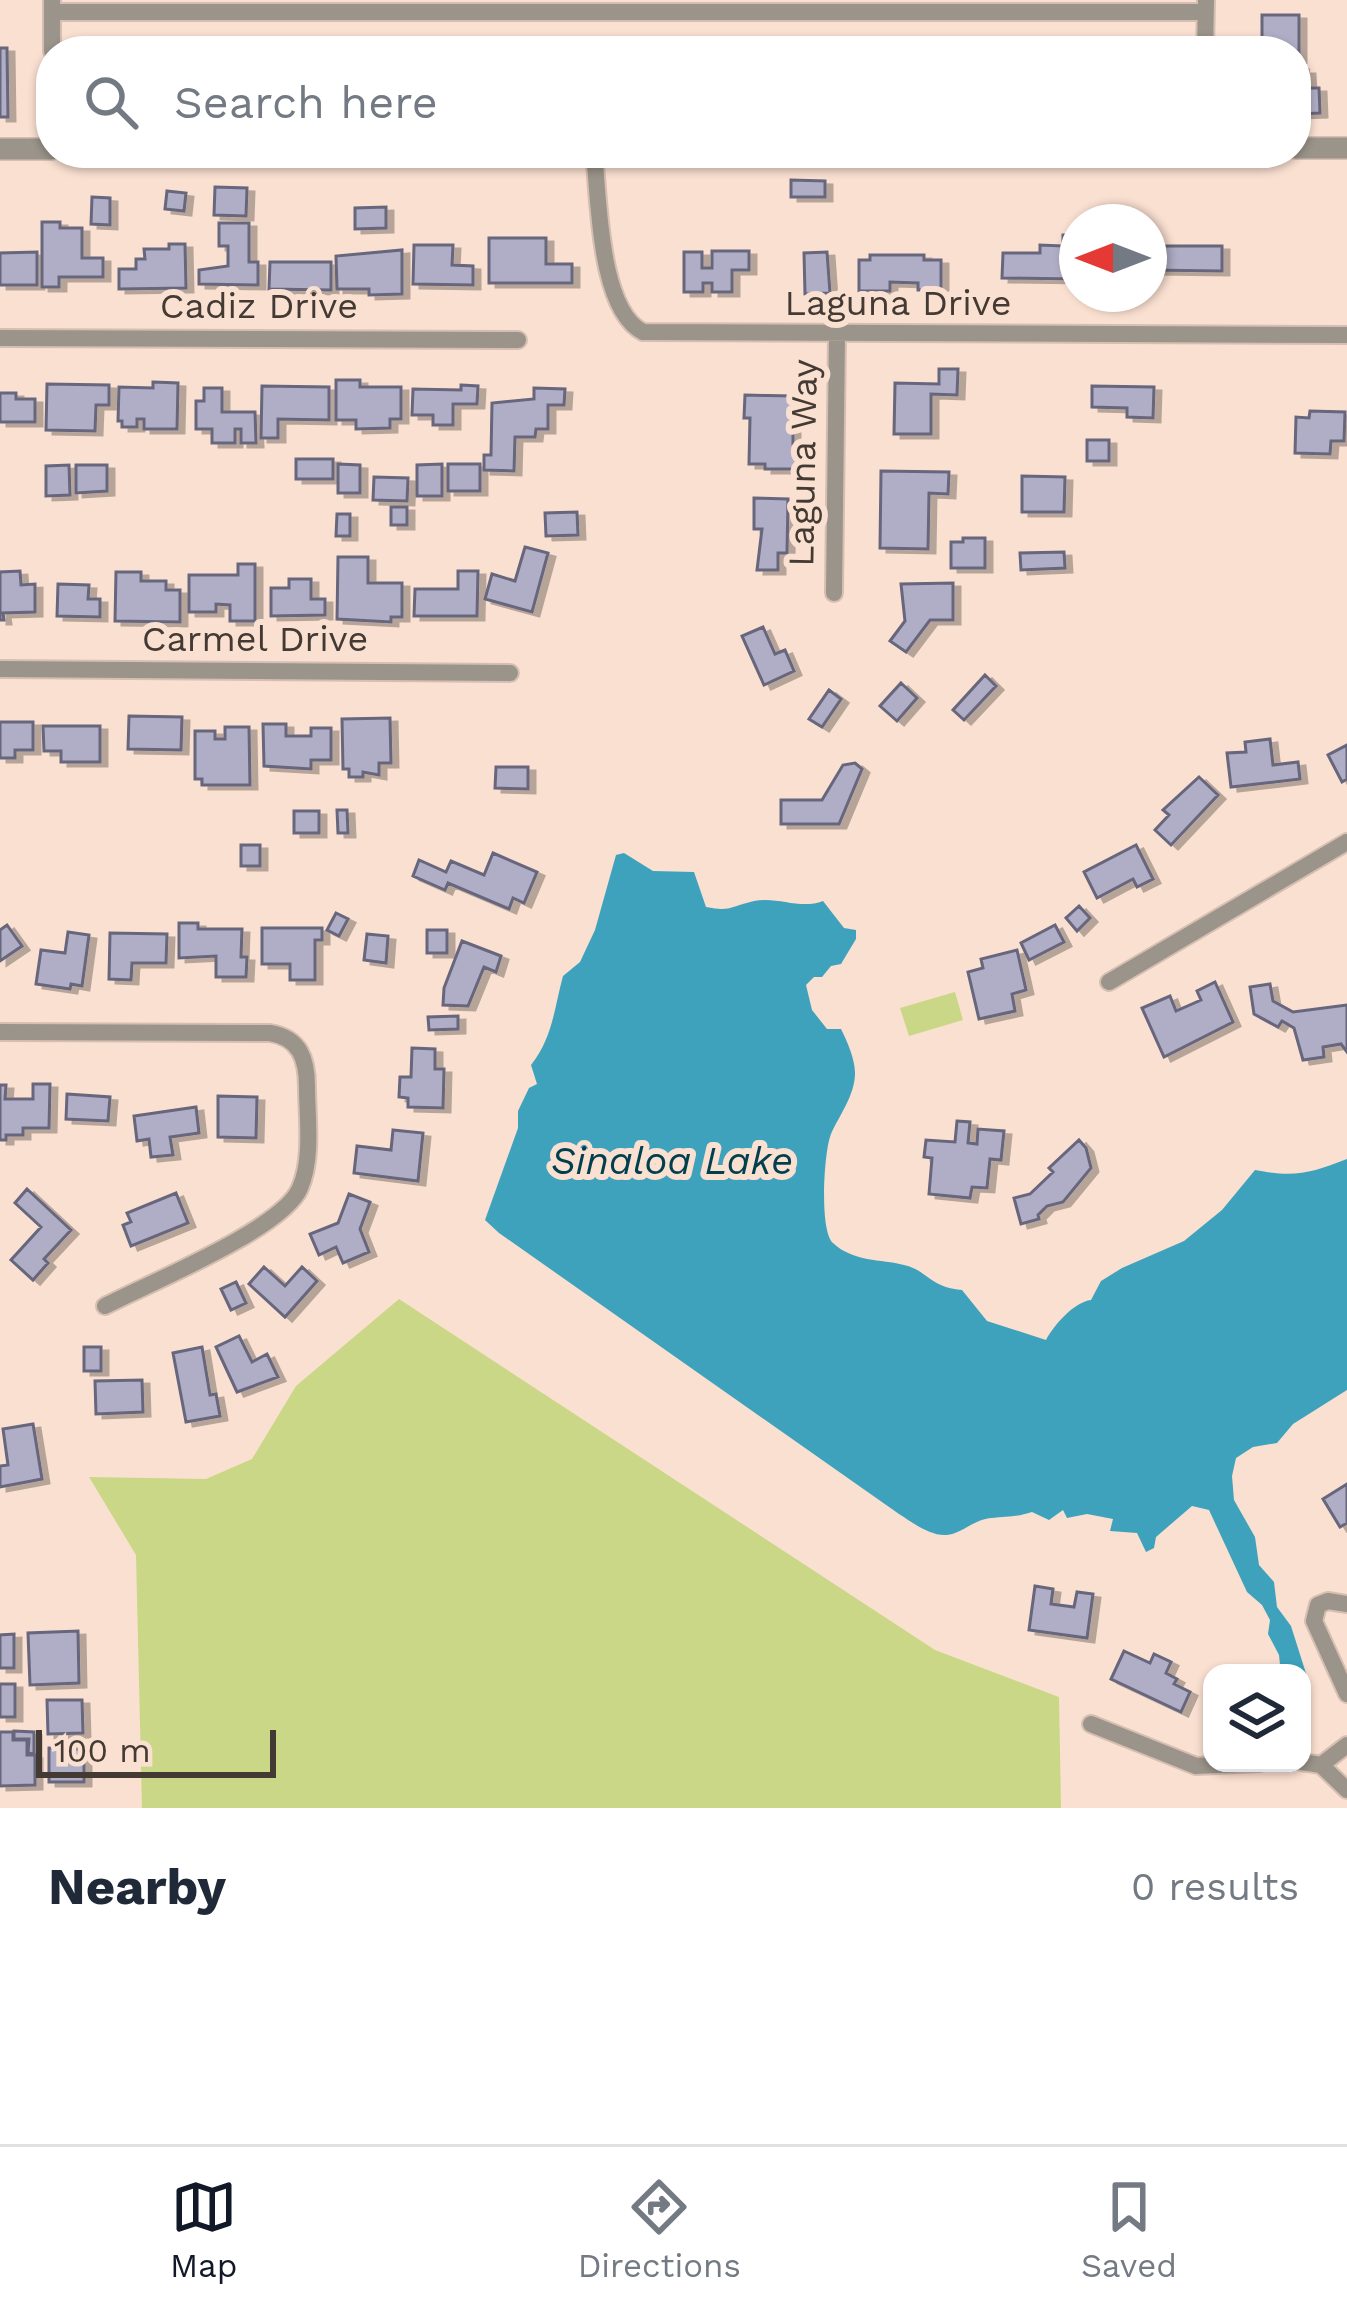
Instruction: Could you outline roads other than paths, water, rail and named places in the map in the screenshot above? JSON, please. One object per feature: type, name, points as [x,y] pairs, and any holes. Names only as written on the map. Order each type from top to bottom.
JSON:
[{"type":"street","points":[[52,6],[1206,6],[1205,36]]},
{"type":"street","points":[[1311,148],[1347,148]]},
{"type":"street","points":[[0,149],[36,149]]},
{"type":"street","name":"Laguna Drive","points":[[596,168],[617,306],[632,327],[656,334],[1347,335]]},
{"type":"street","name":"Laguna Way","points":[[834,592],[837,335]]},
{"type":"street","name":"Cadiz Drive","points":[[0,338],[518,340]]},
{"type":"street","name":"Carmel Drive","points":[[0,669],[510,673]]},
{"type":"street","points":[[1109,982],[1347,842]]},
{"type":"street","points":[[0,1032],[270,1033],[293,1041],[304,1054],[307,1164],[294,1200],[268,1223],[105,1306]]},
{"type":"street","points":[[1347,1604],[1328,1601],[1318,1605],[1314,1621],[1347,1694]]},
{"type":"street","points":[[1091,1724],[1203,1766]]},
{"type":"street","points":[[1321,1766],[1347,1745]]},
{"type":"street","points":[[1311,1764],[1321,1766],[1347,1790]]},
{"type":"water","name":"Sinaloa Lake","points":[[624,853],[653,871],[694,872],[706,907],[726,909],[763,900],[823,901],[844,928],[856,930],[856,939],[841,964],[806,985],[812,1010],[827,1029],[841,1029],[855,1068],[853,1089],[826,1156],[824,1207],[829,1235],[849,1254],[912,1267],[942,1286],[962,1290],[987,1321],[1046,1340],[1065,1315],[1091,1300],[1101,1281],[1184,1241],[1222,1210],[1255,1170],[1302,1173],[1347,1159],[1347,1390],[1293,1424],[1277,1443],[1253,1447],[1236,1458],[1232,1476],[1234,1500],[1255,1537],[1259,1565],[1274,1582],[1277,1607],[1291,1626],[1303,1664],[1280,1664],[1268,1634],[1270,1620],[1247,1592],[1209,1510],[1192,1506],[1146,1552],[1137,1533],[1110,1531],[1113,1519],[1087,1514],[1067,1518],[1063,1510],[1049,1520],[1032,1512],[982,1520],[948,1535],[926,1530],[485,1220],[518,1128],[518,1111],[529,1088],[537,1084],[531,1065],[548,1033],[563,976],[580,962],[595,930],[616,855]]}]
